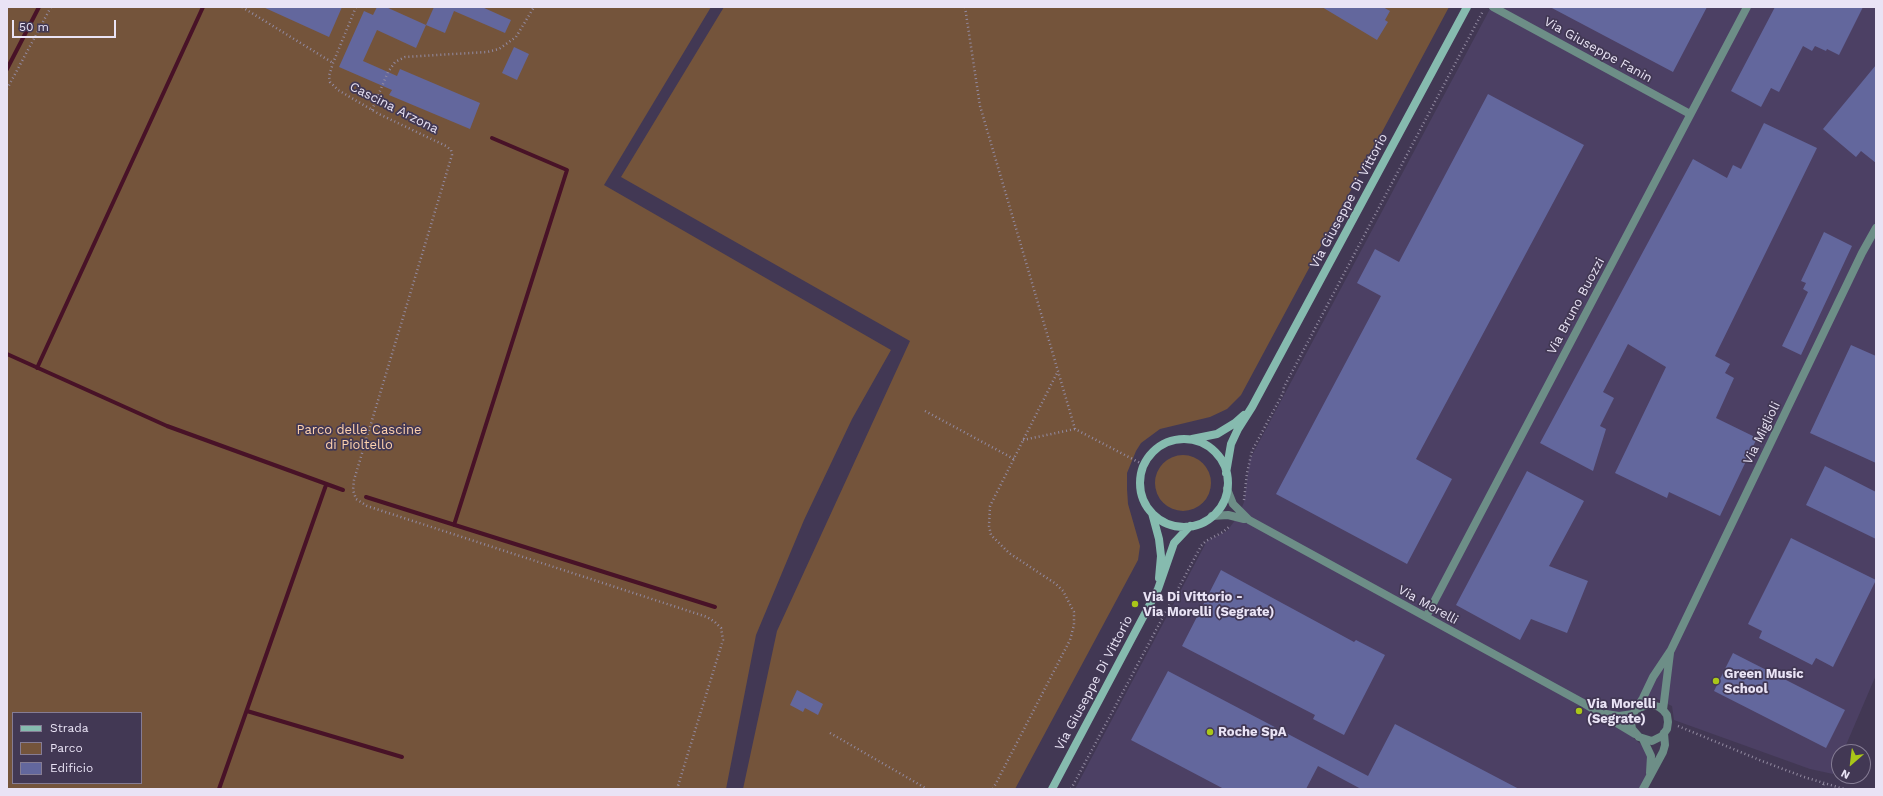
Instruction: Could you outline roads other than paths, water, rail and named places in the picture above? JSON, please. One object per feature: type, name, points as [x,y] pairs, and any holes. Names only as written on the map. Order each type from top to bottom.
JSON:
[{"type":"main road","name":"Via Giuseppe Di Vittorio","points":[[1226,473],[1231,444],[1467,7]]},
{"type":"main road","name":"Via Giuseppe Di Vittorio","points":[[1189,439],[1217,434],[1235,423],[1252,407]]},
{"type":"main road","points":[[1189,439],[1206,445],[1215,452],[1222,461],[1226,473],[1227,489],[1223,502],[1212,516],[1203,522],[1190,526],[1173,525],[1152,513],[1145,504],[1141,492],[1140,480],[1144,465],[1151,453],[1160,446],[1171,441],[1189,439]]},
{"type":"main road","name":"Via Giuseppe Di Vittorio","points":[[1152,513],[1159,539],[1161,556],[1158,589]]},
{"type":"main road","name":"Via Giuseppe Di Vittorio","points":[[1052,789],[1158,589],[1174,543],[1190,526]]},
{"type":"street","name":"Via Giuseppe Fanin","points":[[1493,7],[1690,114]]},
{"type":"street","name":"Via Bruno Buozzi","points":[[1426,617],[1747,7]]},
{"type":"street","name":"Via Miglioli","points":[[1671,650],[1862,254],[1876,228]]},
{"type":"street","name":"Via Morelli","points":[[1227,489],[1238,514],[1596,710],[1636,734]]},
{"type":"street","points":[[1212,516],[1238,514]]},
{"type":"street","points":[[1663,710],[1671,650]]},
{"type":"street","points":[[1650,776],[1651,756],[1643,740],[1636,734],[1632,725],[1635,711],[1653,677],[1671,650]]},
{"type":"street","points":[[1635,711],[1649,704],[1659,707],[1667,715],[1668,722],[1664,733],[1665,745],[1663,752],[1643,789]]},
{"type":"street","name":"Via Morelli","points":[[1596,710],[1614,716],[1635,711]]},
{"type":"street","points":[[1643,740],[1657,739],[1664,733]]},
{"type":"waterway","points":[[7,69],[39,7]]},
{"type":"waterway","points":[[37,368],[203,7]]},
{"type":"waterway","points":[[454,525],[567,170],[492,138]]},
{"type":"waterway","points":[[7,354],[167,426],[343,490]]},
{"type":"waterway","points":[[219,789],[326,485]]},
{"type":"waterway","points":[[366,497],[715,607]]},
{"type":"waterway","points":[[247,711],[402,757]]},
{"type":"place","name":"Via Di Vittorio - Via Morelli (Segrate)","points":[[1135,604]]},
{"type":"place","name":"Green Music School","points":[[1716,681]]},
{"type":"place","name":"Via Morelli (Segrate)","points":[[1579,711]]},
{"type":"place","name":"Roche SpA","points":[[1210,732]]},
{"type":"park label","name":"Parco delle Cascine di Pioltello","points":[[359,438]]}]
